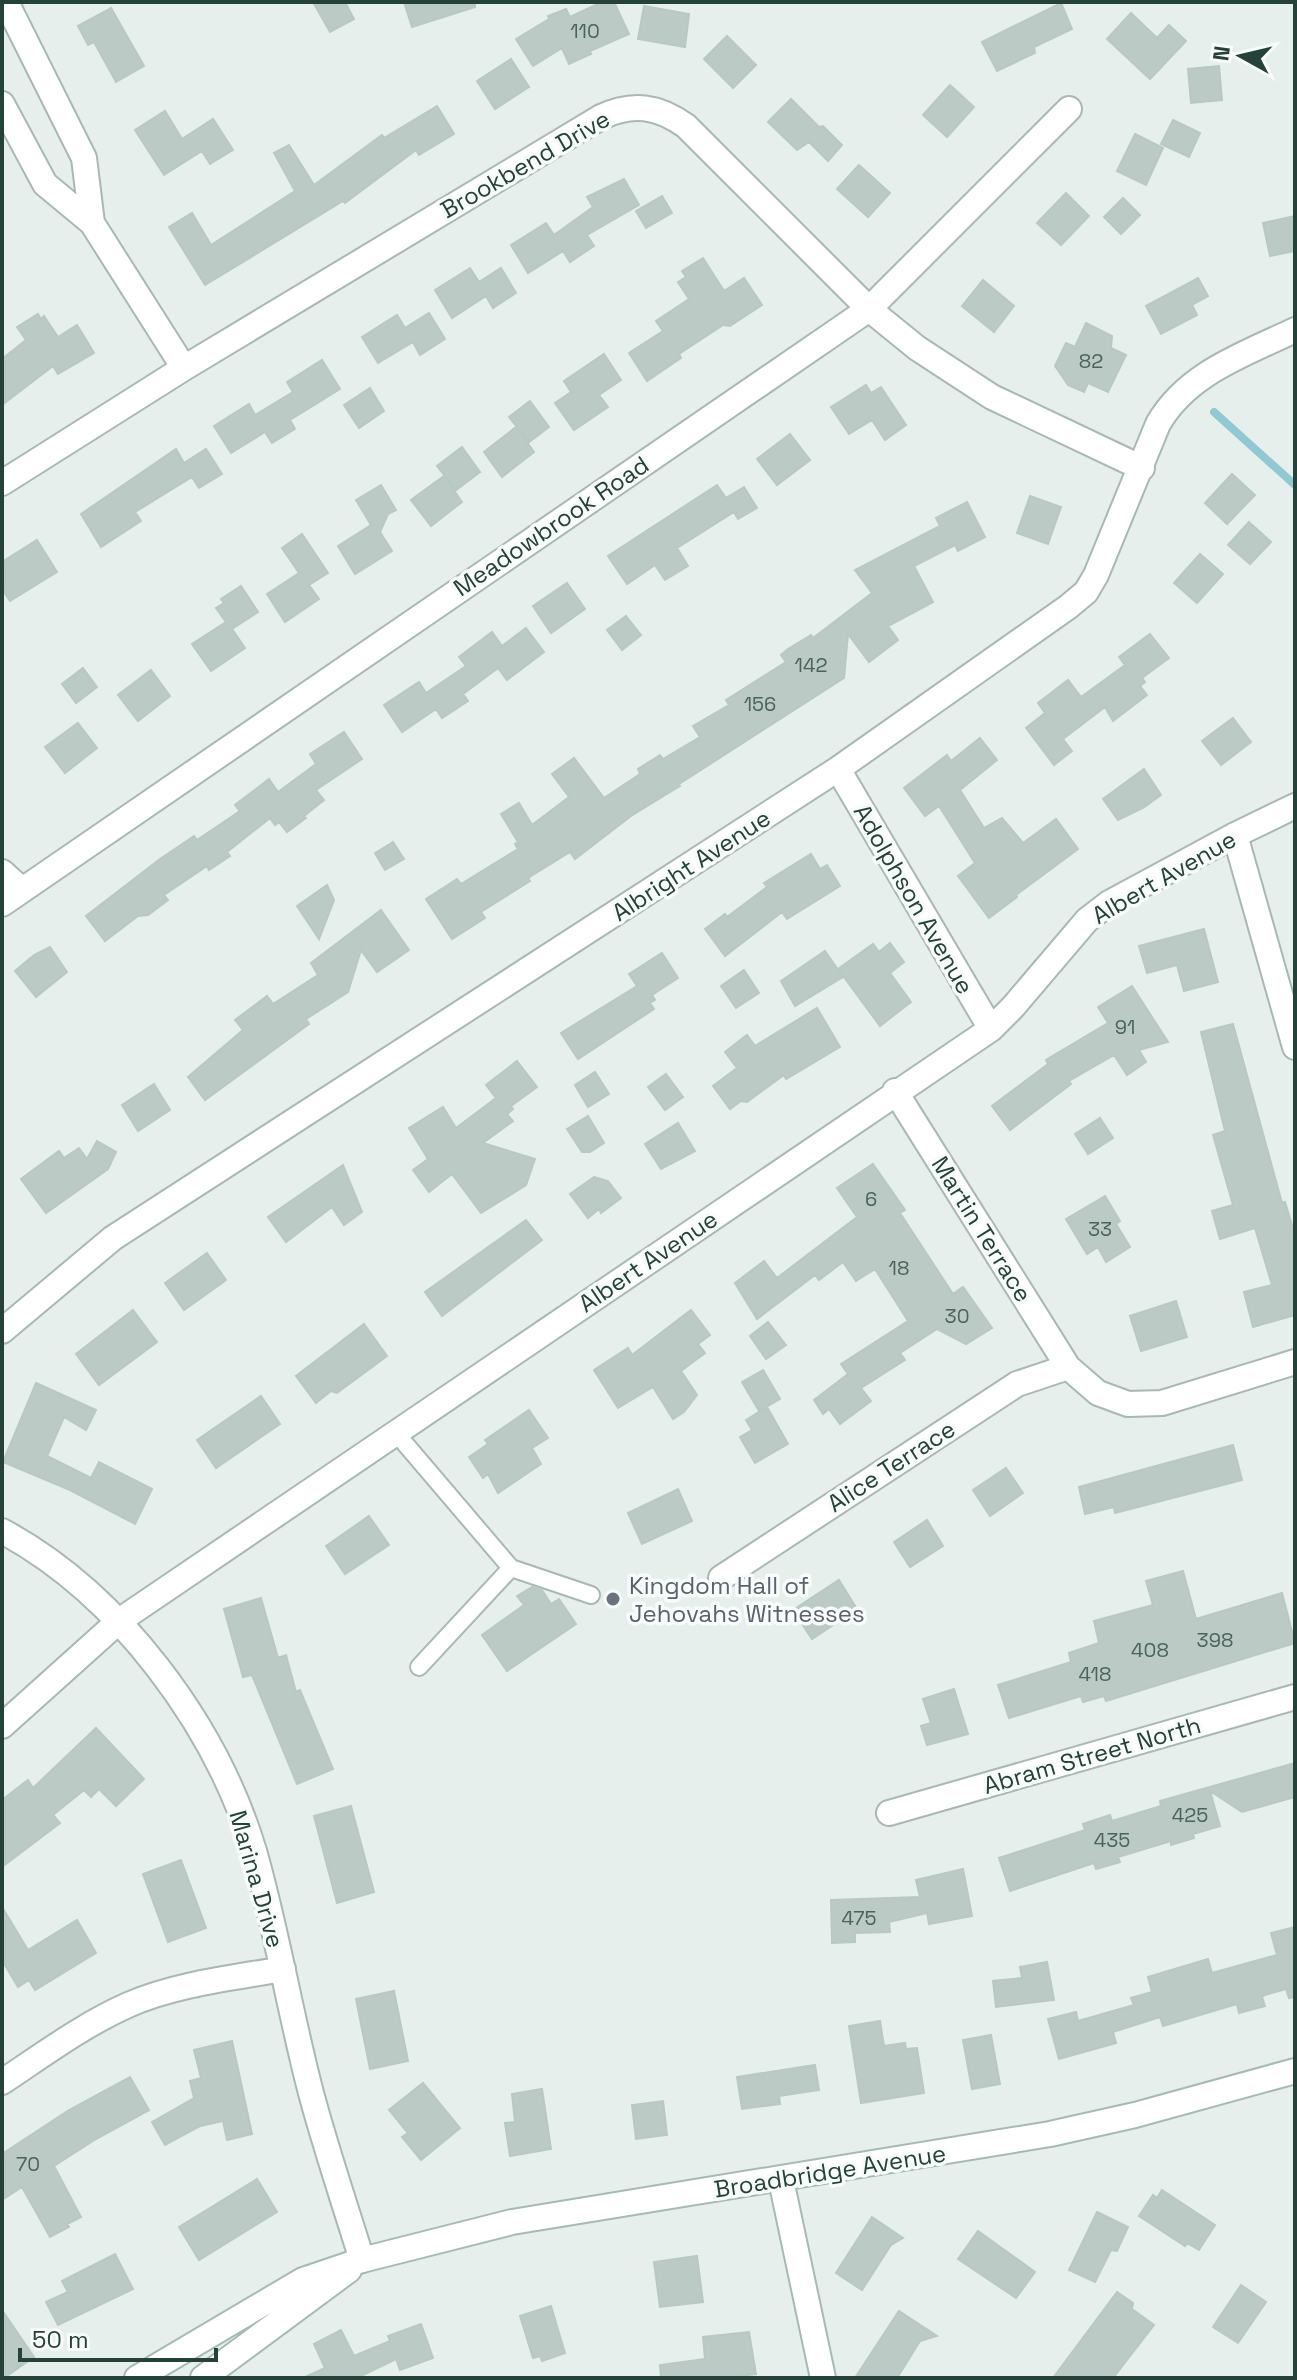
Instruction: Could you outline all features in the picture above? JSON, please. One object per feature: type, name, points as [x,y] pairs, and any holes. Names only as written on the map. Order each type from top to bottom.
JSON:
[{"type":"street","points":[[6,2],[84,158],[92,223]]},
{"type":"street","points":[[2,104],[45,184],[92,223],[184,368]]},
{"type":"street","name":"Brookbend Drive","points":[[2,483],[184,368],[601,117],[631,107],[660,111],[686,126],[869,309],[917,348],[992,397],[1142,468]]},
{"type":"street","name":"Meadowbrook Road","points":[[2,904],[869,309],[1069,109]]},
{"type":"street","name":"Albright Avenue","points":[[2,1331],[113,1238],[838,769],[1086,592],[1109,550],[1158,424],[1179,394],[1214,369],[1295,330]]},
{"type":"street","name":"Adolphson Avenue","points":[[838,769],[991,1029]]},
{"type":"street","name":"Albert Avenue","points":[[2,1726],[119,1621],[895,1091],[991,1029],[1087,920],[1132,890],[1295,806]]},
{"type":"street","points":[[1235,835],[1295,1047]]},
{"type":"street","points":[[2,872],[21,889]]},
{"type":"street","name":"Martin Terrace","points":[[895,1091],[1068,1367],[1098,1393],[1128,1404],[1162,1403],[1295,1362]]},
{"type":"street","name":"Alice Terrace","points":[[721,1578],[1017,1384],[1068,1367]]},
{"type":"street","name":"Marina Drive","points":[[2,1531],[26,1544],[75,1581],[119,1621],[179,1697],[221,1767],[253,1850],[311,2093],[362,2260]]},
{"type":"street","name":"Abram Street North","points":[[889,1813],[1295,1697]]},
{"type":"street","points":[[2,2082],[72,2036],[128,2005],[184,1987],[283,1969]]},
{"type":"street","name":"Broadbridge Avenue","points":[[137,2378],[303,2280],[362,2260],[512,2222],[1050,2134],[1135,2115],[1295,2071]]},
{"type":"street","points":[[781,2180],[823,2378]]},
{"type":"street","name":"Broadbridge Avenue","points":[[203,2378],[362,2260]]},
{"type":"lane","points":[[396,1433],[511,1568],[591,1595]]},
{"type":"lane","points":[[419,1667],[511,1568]]},
{"type":"building","points":[[313,2],[345,2],[354,19],[330,32]]},
{"type":"building","points":[[404,2],[475,2],[475,7],[412,27]]},
{"type":"building","points":[[602,2],[614,2],[629,34],[569,64],[562,48],[533,66],[516,39],[549,19],[548,16],[566,9],[570,17]]},
{"type":"building","points":[[1061,3],[1072,29],[1034,47],[1035,53],[997,71],[982,42]]},
{"type":"building","points":[[644,6],[689,14],[685,47],[638,39]]},
{"type":"building","points":[[111,8],[144,66],[116,82],[94,42],[88,45],[78,26]]},
{"type":"building","points":[[1131,13],[1157,38],[1169,25],[1186,41],[1150,79],[1107,39]]},
{"type":"building","points":[[727,36],[756,65],[733,88],[704,59]]},
{"type":"building","points":[[511,59],[529,87],[495,109],[477,81]]},
{"type":"building","points":[[1219,66],[1222,100],[1191,103],[1188,69]]},
{"type":"building","points":[[950,85],[974,107],[947,137],[923,115]]},
{"type":"building","points":[[791,99],[842,145],[828,161],[809,142],[797,150],[768,122]]},
{"type":"building","points":[[437,106],[454,134],[419,155],[416,150],[345,203],[343,201],[205,285],[169,227],[192,213],[211,245],[295,191],[274,153],[289,145],[314,185],[382,135],[384,138]]},
{"type":"building","points":[[165,111],[182,139],[213,119],[233,150],[210,164],[202,151],[164,175],[135,130]]},
{"type":"building","points":[[1173,120],[1200,133],[1189,157],[1161,144]]},
{"type":"building","points":[[1135,134],[1163,148],[1146,185],[1117,171]]},
{"type":"building","points":[[859,165],[890,193],[868,217],[837,189]]},
{"type":"building","points":[[624,179],[639,205],[587,235],[594,246],[570,262],[563,251],[528,273],[511,245],[546,223],[554,235],[593,207],[587,197]]},
{"type":"building","points":[[1066,193],[1089,216],[1061,245],[1037,223]]},
{"type":"building","points":[[662,196],[672,213],[646,228],[636,211]]},
{"type":"building","points":[[1123,198],[1140,215],[1121,234],[1104,217]]},
{"type":"building","points":[[1295,216],[1295,251],[1270,256],[1263,223]]},
{"type":"building","points":[[703,258],[724,291],[744,278],[762,305],[730,326],[723,325],[679,354],[681,358],[647,381],[629,353],[663,331],[656,321],[689,299],[678,282],[686,277],[682,271]]},
{"type":"building","points":[[470,268],[479,282],[501,268],[516,293],[493,308],[486,296],[452,318],[435,290]]},
{"type":"building","points":[[1198,278],[1208,296],[1192,305],[1197,315],[1161,334],[1146,306]]},
{"type":"building","points":[[983,280],[1014,306],[994,332],[962,306]]},
{"type":"building","points":[[429,313],[445,339],[420,355],[413,342],[378,363],[362,337],[397,315],[405,328]]},
{"type":"building","points":[[38,314],[41,319],[44,316],[58,337],[77,325],[94,353],[58,374],[53,366],[2,405],[2,359],[26,340],[17,327]]},
{"type":"building","points":[[1086,323],[1112,336],[1111,348],[1126,355],[1108,392],[1088,383],[1084,392],[1068,385],[1055,366],[1066,343],[1075,347]]},
{"type":"building","points":[[604,354],[621,380],[599,395],[608,407],[574,430],[555,403],[571,392],[564,381]]},
{"type":"building","points":[[322,360],[340,389],[290,420],[295,429],[272,443],[265,432],[231,453],[214,426],[249,404],[255,415],[293,392],[287,382]]},
{"type":"building","points":[[866,385],[871,393],[881,387],[906,425],[885,440],[872,420],[849,434],[831,407]]},
{"type":"building","points":[[370,388],[384,411],[359,428],[344,405]]},
{"type":"building","points":[[530,401],[549,427],[529,442],[509,417]]},
{"type":"building","points":[[516,427],[534,452],[502,477],[484,452]]},
{"type":"building","points":[[790,434],[810,460],[777,485],[757,459]]},
{"type":"building","points":[[462,447],[480,472],[456,490],[437,466]]},
{"type":"building","points":[[176,449],[184,463],[206,449],[222,474],[199,488],[192,477],[135,512],[141,521],[101,547],[81,514]]},
{"type":"building","points":[[1232,474],[1255,495],[1227,524],[1205,503]]},
{"type":"building","points":[[444,476],[462,502],[431,526],[411,500]]},
{"type":"building","points":[[381,485],[396,510],[388,514],[380,532],[392,551],[355,574],[338,546],[371,525],[356,500]]},
{"type":"building","points":[[717,485],[726,498],[744,487],[757,508],[738,519],[734,512],[677,548],[688,566],[665,580],[655,565],[627,584],[608,556]]},
{"type":"building","points":[[1030,496],[1061,507],[1048,544],[1017,533]]},
{"type":"building","points":[[967,502],[985,537],[958,551],[955,545],[914,566],[933,602],[888,626],[898,640],[869,662],[848,634],[844,678],[631,816],[575,859],[570,852],[528,878],[530,881],[481,912],[485,918],[452,939],[426,899],[457,879],[461,884],[518,849],[515,844],[518,842],[501,814],[519,803],[532,825],[569,797],[552,774],[574,758],[604,798],[640,774],[638,769],[660,755],[663,759],[700,737],[693,726],[729,705],[726,700],[786,662],[781,655],[788,649],[811,635],[813,638],[872,593],[855,570],[940,526],[936,518]]},
{"type":"building","points":[[1249,522],[1271,542],[1250,564],[1228,545]]},
{"type":"building","points":[[302,534],[328,573],[309,585],[319,599],[285,622],[267,594],[299,573],[282,548]]},
{"type":"building","points":[[37,540],[57,572],[10,601],[2,589],[2,562]]},
{"type":"building","points":[[1200,554],[1223,574],[1197,603],[1174,583]]},
{"type":"building","points":[[567,583],[585,609],[551,633],[533,606]]},
{"type":"building","points":[[241,586],[258,612],[232,629],[245,648],[211,671],[192,644],[226,622],[216,608],[224,603],[221,599]]},
{"type":"building","points":[[626,616],[641,635],[622,650],[607,630]]},
{"type":"building","points":[[526,628],[544,652],[507,680],[498,668],[463,694],[468,701],[442,718],[436,709],[402,732],[384,705],[419,682],[426,693],[466,666],[459,657],[492,632],[502,646]]},
{"type":"building","points":[[1150,634],[1169,658],[1142,678],[1145,682],[1140,686],[1147,695],[1113,721],[1105,707],[1063,739],[1072,751],[1054,765],[1026,728],[1045,713],[1038,703],[1068,680],[1081,697],[1125,665],[1119,657]]},
{"type":"building","points":[[83,668],[97,687],[76,703],[62,684]]},
{"type":"building","points":[[151,670],[170,696],[138,721],[118,695]]},
{"type":"building","points":[[1233,718],[1251,742],[1221,765],[1202,741]]},
{"type":"building","points":[[78,723],[97,748],[65,773],[45,747]]},
{"type":"building","points":[[344,732],[362,759],[316,790],[324,800],[304,816],[306,818],[287,832],[279,822],[275,825],[270,818],[227,852],[230,856],[209,870],[207,866],[164,895],[168,900],[148,915],[138,916],[105,941],[86,916],[160,859],[194,836],[197,840],[240,811],[235,805],[269,779],[278,792],[316,764],[310,754]]},
{"type":"building","points":[[980,738],[997,760],[960,790],[984,828],[1002,818],[1023,843],[1056,819],[1078,849],[989,918],[958,876],[975,863],[939,806],[925,816],[904,788],[947,755],[951,761]]},
{"type":"building","points":[[1144,769],[1161,795],[1118,820],[1103,799]]},
{"type":"building","points":[[393,842],[404,859],[385,870],[375,853]]},
{"type":"building","points":[[811,854],[820,869],[827,865],[840,886],[787,919],[782,912],[725,956],[705,929],[725,914],[727,917],[767,887],[764,883]]},
{"type":"building","points":[[327,885],[334,900],[319,939],[297,906]]},
{"type":"building","points":[[381,910],[409,950],[377,972],[361,950],[348,992],[306,1019],[309,1024],[205,1100],[188,1077],[243,1030],[235,1020],[267,996],[273,1004],[318,975],[311,963]]},
{"type":"building","points":[[1204,929],[1218,982],[1184,991],[1177,965],[1147,973],[1139,946]]},
{"type":"building","points":[[890,943],[904,962],[890,973],[911,1002],[880,1026],[838,969],[873,944],[879,952]]},
{"type":"building","points":[[50,947],[67,972],[36,997],[15,971],[34,955]]},
{"type":"building","points":[[825,951],[843,977],[795,1006],[781,981]]},
{"type":"building","points":[[662,953],[678,978],[652,995],[655,1000],[650,1003],[654,1009],[578,1059],[561,1033],[637,986],[629,974]]},
{"type":"building","points":[[744,970],[759,993],[736,1008],[721,986]]},
{"type":"building","points":[[1132,986],[1168,1042],[1139,1050],[1146,1062],[1127,1075],[1114,1055],[1069,1081],[1071,1084],[1010,1130],[992,1106],[1048,1064],[1046,1060],[1108,1023],[1098,1007]]},
{"type":"building","points":[[817,1008],[840,1047],[786,1079],[784,1075],[747,1102],[741,1101],[730,1109],[713,1086],[737,1068],[725,1052],[747,1035],[755,1046]]},
{"type":"building","points":[[1233,1024],[1282,1203],[1285,1202],[1295,1235],[1295,1315],[1253,1327],[1244,1292],[1272,1285],[1255,1228],[1220,1239],[1212,1211],[1233,1205],[1213,1135],[1225,1131],[1201,1032]]},
{"type":"building","points":[[517,1061],[537,1087],[511,1106],[513,1109],[507,1114],[513,1121],[483,1143],[535,1159],[526,1185],[481,1213],[452,1174],[429,1192],[413,1170],[428,1159],[409,1128],[443,1107],[456,1128],[496,1098],[486,1085]]},
{"type":"building","points":[[595,1072],[609,1094],[588,1107],[575,1085]]},
{"type":"building","points":[[666,1074],[683,1097],[665,1110],[648,1087]]},
{"type":"building","points":[[154,1084],[170,1110],[138,1131],[122,1105]]},
{"type":"building","points":[[588,1116],[604,1143],[590,1152],[582,1152],[567,1129]]},
{"type":"building","points":[[1100,1118],[1113,1138],[1088,1154],[1075,1134]]},
{"type":"building","points":[[678,1123],[695,1151],[661,1169],[645,1144]]},
{"type":"building","points":[[97,1141],[116,1152],[108,1169],[46,1213],[21,1179],[59,1151],[64,1158],[79,1148],[87,1159]]},
{"type":"building","points":[[873,1164],[905,1210],[900,1213],[953,1294],[963,1287],[992,1328],[966,1344],[937,1329],[900,1353],[905,1360],[861,1388],[871,1401],[840,1424],[829,1409],[823,1414],[814,1400],[848,1374],[841,1364],[908,1321],[875,1269],[856,1281],[843,1262],[819,1280],[815,1275],[757,1319],[735,1283],[764,1261],[777,1278],[857,1217],[837,1188]]},
{"type":"building","points":[[343,1165],[362,1212],[344,1225],[332,1207],[286,1242],[268,1217]]},
{"type":"building","points":[[594,1177],[608,1181],[621,1198],[601,1213],[599,1209],[588,1218],[570,1194]]},
{"type":"building","points":[[1105,1196],[1120,1221],[1116,1224],[1130,1247],[1106,1262],[1098,1247],[1087,1254],[1066,1219]]},
{"type":"building","points":[[526,1220],[542,1240],[442,1316],[425,1292]]},
{"type":"building","points":[[207,1253],[226,1280],[184,1310],[165,1283]]},
{"type":"building","points":[[1176,1301],[1187,1337],[1141,1351],[1130,1316]]},
{"type":"building","points":[[133,1310],[157,1342],[99,1385],[76,1354]]},
{"type":"building","points":[[691,1310],[710,1335],[698,1344],[705,1353],[681,1371],[697,1395],[684,1412],[673,1419],[653,1387],[618,1408],[594,1370],[628,1348],[632,1355]]},
{"type":"building","points":[[768,1322],[786,1345],[766,1359],[750,1336]]},
{"type":"building","points":[[364,1324],[387,1356],[337,1393],[331,1391],[316,1403],[296,1376]]},
{"type":"building","points":[[763,1370],[780,1399],[759,1411],[742,1382]]},
{"type":"building","points":[[36,1383],[96,1410],[86,1430],[64,1417],[47,1456],[91,1478],[99,1462],[152,1489],[135,1524],[70,1490],[3,1462]]},
{"type":"building","points":[[261,1396],[280,1424],[216,1468],[197,1440]]},
{"type":"building","points":[[767,1407],[788,1444],[755,1463],[740,1437],[752,1430],[746,1420]]},
{"type":"building","points":[[529,1410],[548,1438],[532,1448],[541,1464],[498,1493],[488,1474],[483,1478],[469,1457],[488,1444],[485,1440]]},
{"type":"building","points":[[1233,1445],[1242,1480],[1115,1513],[1114,1507],[1085,1514],[1079,1487]]},
{"type":"building","points":[[1006,1468],[1023,1493],[990,1516],[973,1490]]},
{"type":"building","points":[[678,1489],[692,1521],[642,1544],[628,1513]]},
{"type":"building","points":[[369,1516],[389,1545],[345,1574],[326,1546]]},
{"type":"building","points":[[927,1520],[943,1546],[910,1567],[894,1542]]},
{"type":"building","points":[[1183,1571],[1196,1619],[1282,1593],[1295,1643],[1106,1701],[1104,1696],[1083,1702],[1081,1696],[1009,1718],[998,1685],[1071,1662],[1069,1653],[1099,1643],[1094,1621],[1153,1605],[1146,1581]]},
{"type":"building","points":[[839,1580],[857,1609],[812,1639],[793,1610]]},
{"type":"building","points":[[532,1587],[542,1590],[551,1604],[559,1599],[576,1624],[507,1671],[482,1635],[524,1605],[517,1596]]},
{"type":"building","points":[[261,1598],[278,1658],[286,1655],[296,1692],[300,1690],[333,1769],[297,1784],[252,1675],[243,1677],[224,1609]]},
{"type":"building","points":[[954,1689],[968,1734],[927,1745],[921,1726],[931,1723],[923,1699]]},
{"type":"building","points":[[96,1728],[144,1779],[116,1806],[99,1789],[91,1797],[84,1790],[53,1815],[60,1823],[2,1867],[2,1800],[28,1780],[33,1788]]},
{"type":"building","points":[[1295,1763],[1295,1797],[1242,1812],[1210,1791],[1220,1826],[1171,1845],[1171,1841],[1118,1857],[1120,1862],[1096,1869],[1094,1863],[1010,1891],[999,1858],[1085,1830],[1083,1824],[1110,1815],[1112,1821],[1161,1806],[1160,1801]]},
{"type":"building","points":[[351,1806],[374,1892],[337,1903],[314,1816]]},
{"type":"building","points":[[181,1860],[206,1928],[168,1942],[143,1874]]},
{"type":"building","points":[[963,1869],[972,1916],[929,1924],[927,1913],[889,1922],[890,1932],[855,1933],[855,1942],[832,1943],[831,1900],[920,1897],[916,1880]]},
{"type":"building","points":[[2,1907],[28,1950],[77,1920],[96,1953],[35,1990],[29,1980],[18,1987],[2,1960]]},
{"type":"building","points":[[1295,1927],[1295,1997],[1289,1998],[1286,1989],[1262,1997],[1265,2006],[1239,2013],[1237,2004],[1163,2026],[1160,2017],[1113,2032],[1116,2043],[1059,2059],[1048,2019],[1076,2012],[1078,2021],[1134,2005],[1131,1998],[1152,1992],[1148,1977],[1208,1959],[1212,1973],[1277,1955],[1271,1933]]},
{"type":"building","points":[[1047,1962],[1054,2000],[996,2007],[993,1981],[1022,1978],[1020,1967]]},
{"type":"building","points":[[394,1991],[408,2061],[370,2069],[356,1999]]},
{"type":"building","points":[[880,2021],[884,2046],[905,2043],[906,2049],[917,2048],[924,2093],[861,2103],[849,2026]]},
{"type":"building","points":[[991,2035],[1000,2084],[972,2089],[963,2040]]},
{"type":"building","points":[[232,2041],[252,2134],[227,2140],[223,2121],[200,2126],[165,2145],[152,2122],[194,2098],[190,2081],[201,2078],[194,2050]]},
{"type":"building","points":[[815,2065],[819,2090],[779,2096],[780,2104],[742,2109],[737,2077]]},
{"type":"building","points":[[130,2077],[149,2110],[54,2166],[81,2217],[50,2237],[22,2187],[2,2200],[2,2154],[69,2110]]},
{"type":"building","points":[[423,2083],[460,2128],[421,2160],[402,2137],[408,2133],[389,2110]]},
{"type":"building","points":[[542,2089],[551,2149],[510,2156],[505,2123],[515,2122],[512,2094]]},
{"type":"building","points":[[663,2101],[667,2135],[636,2139],[632,2105]]},
{"type":"building","points":[[257,2179],[277,2212],[199,2260],[179,2227]]},
{"type":"building","points":[[1162,2190],[1215,2225],[1199,2250],[1187,2243],[1185,2246],[1139,2216],[1153,2195],[1157,2198]]},
{"type":"building","points":[[1097,2212],[1128,2227],[1117,2251],[1111,2250],[1095,2282],[1069,2270]]},
{"type":"building","points":[[872,2217],[903,2238],[891,2245],[862,2290],[836,2273]]},
{"type":"building","points":[[978,2231],[1035,2272],[1016,2298],[958,2259]]},
{"type":"building","points":[[115,2254],[133,2289],[58,2325],[46,2302],[68,2292],[62,2281]]},
{"type":"building","points":[[697,2256],[703,2302],[660,2307],[654,2262]]},
{"type":"building","points":[[1241,2285],[1266,2302],[1238,2343],[1213,2327]]},
{"type":"building","points":[[1117,2292],[1133,2303],[1132,2309],[1154,2325],[1113,2378],[1053,2378]]},
{"type":"building","points":[[551,2306],[565,2353],[542,2361],[540,2356],[533,2358],[520,2316]]},
{"type":"building","points":[[2,2310],[34,2357],[4,2378],[2,2378]]},
{"type":"building","points":[[899,2311],[937,2336],[920,2341],[897,2378],[855,2378]]},
{"type":"building","points":[[421,2324],[433,2358],[400,2370],[396,2359],[363,2375],[365,2378],[303,2378],[325,2368],[314,2344],[341,2330],[354,2356],[390,2341],[388,2336]]},
{"type":"building","points":[[749,2332],[756,2374],[720,2378],[661,2378],[660,2365],[705,2359],[703,2337]]},
{"type":"waterway","points":[[1214,412],[1295,485]]},
{"type":"place","name":"Kingdom Hall of Jehovahs Witnesses","points":[[613,1599]]}]
